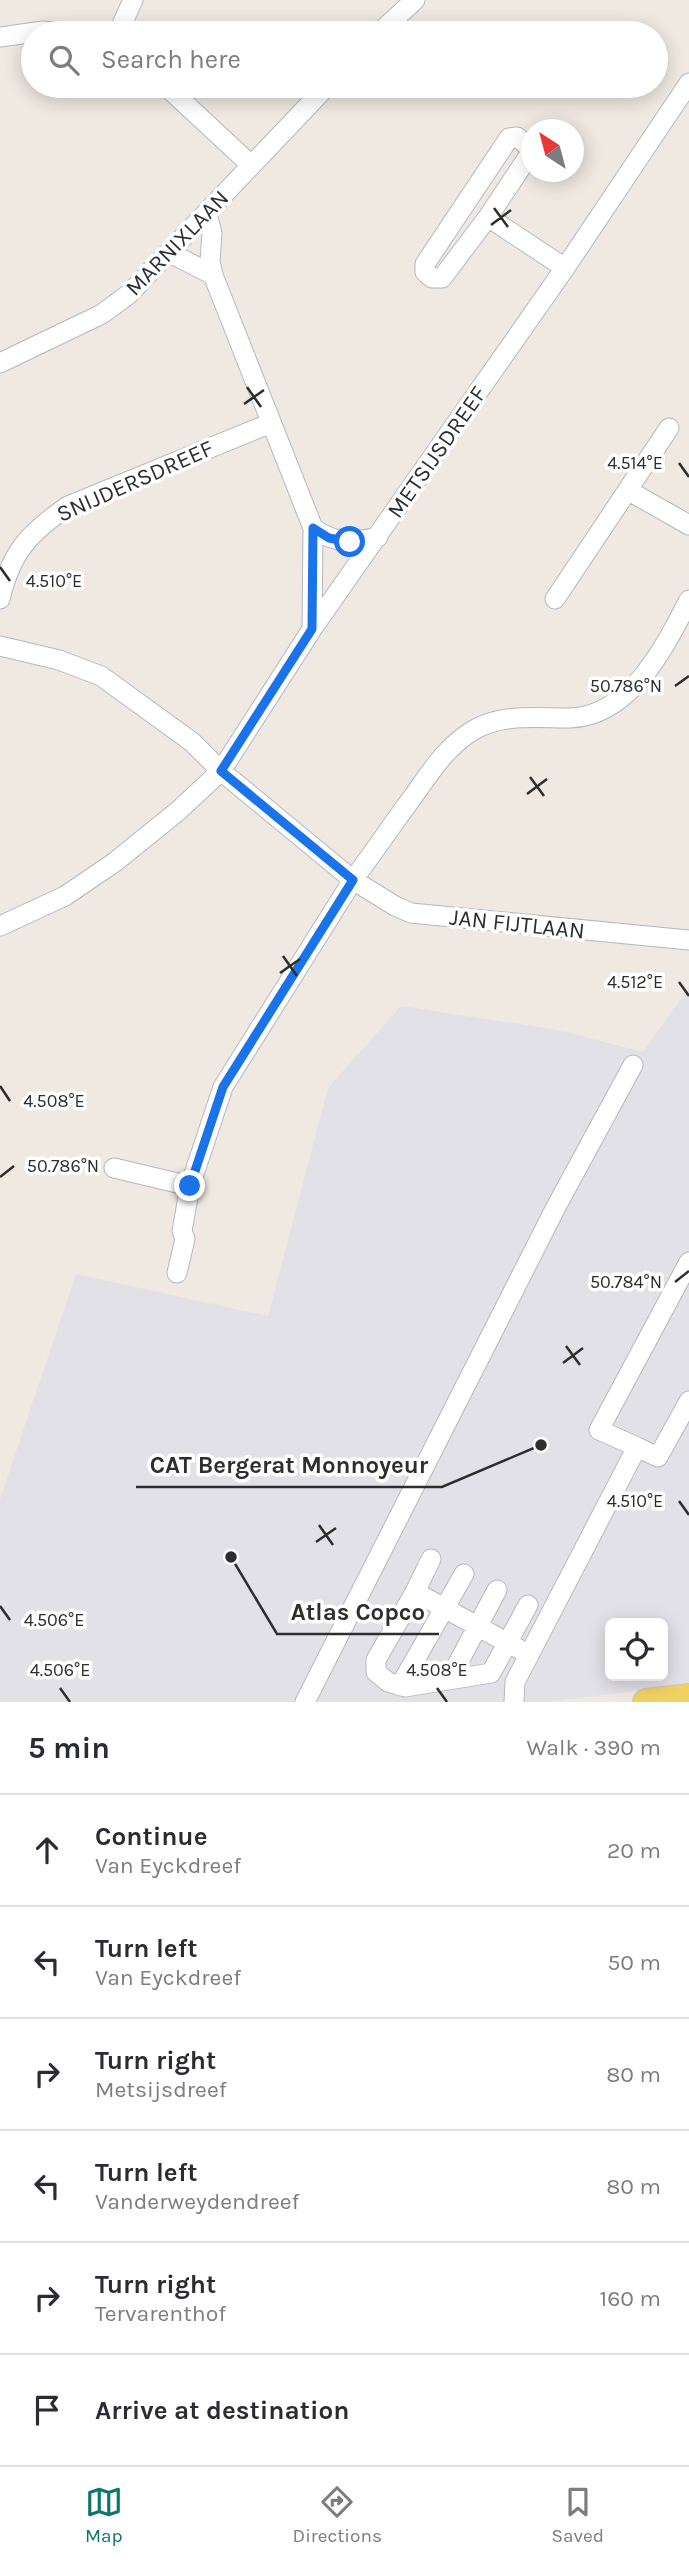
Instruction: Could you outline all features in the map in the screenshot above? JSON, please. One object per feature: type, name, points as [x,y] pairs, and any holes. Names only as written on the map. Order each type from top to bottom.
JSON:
[{"type":"main road","points":[[646,1702],[689,1696]]},
{"type":"street","points":[[123,21],[133,0]]},
{"type":"street","points":[[392,21],[415,0]]},
{"type":"street","points":[[0,37],[21,34]]},
{"type":"street","name":"METSIJSDREEF","points":[[0,926],[65,896],[115,862],[178,811],[221,771],[312,629],[565,268],[689,83]]},
{"type":"street","points":[[179,98],[251,165]]},
{"type":"street","name":"MARNIXLAAN","points":[[0,363],[102,314],[129,294],[315,98]]},
{"type":"street","points":[[517,137],[528,146],[530,154],[488,217],[442,278],[432,278],[425,272],[425,264],[509,138],[517,137]]},
{"type":"street","points":[[207,214],[212,233],[210,261],[213,275],[313,528],[312,629]]},
{"type":"street","points":[[488,217],[565,268]]},
{"type":"street","points":[[170,253],[213,275]]},
{"type":"street","name":"SNIJDERSDREEF","points":[[0,599],[5,576],[23,545],[40,525],[68,506],[271,423]]},
{"type":"street","points":[[555,600],[668,428]]},
{"type":"street","points":[[629,491],[689,525]]},
{"type":"street","points":[[313,528],[338,541],[378,537]]},
{"type":"street","points":[[177,1273],[185,1239],[182,1231],[190,1186],[223,1087],[353,880],[449,747],[474,729],[500,720],[523,717],[573,718],[595,712],[617,700],[636,685],[657,660],[689,600]]},
{"type":"street","points":[[0,646],[59,660],[101,676],[192,742],[221,771]]},
{"type":"street","name":"JAN FIJTLAAN","points":[[221,771],[353,880],[411,914],[689,940]]},
{"type":"street","points":[[305,1702],[556,1207],[633,1065]]},
{"type":"street","points":[[114,1168],[190,1186]]},
{"type":"street","points":[[689,1262],[599,1430],[659,1457],[689,1401]]},
{"type":"street","points":[[514,1702],[515,1682],[636,1447]]},
{"type":"street","points":[[431,1559],[376,1660],[376,1672],[388,1682],[405,1687],[491,1673],[528,1605]]},
{"type":"street","points":[[400,1686],[464,1574]]},
{"type":"street","points":[[449,1680],[497,1590]]},
{"type":"street","points":[[415,1592],[529,1655]]},
{"type":"shaded area","points":[[689,987],[689,1684],[547,1702],[0,1702],[0,1499],[76,1274],[268,1316],[328,1088],[401,1006],[558,1030],[643,1052]]},
{"type":"place","name":"CAT Bergerat Monnoyeur","points":[[541,1445]]},
{"type":"place","name":"Atlas Copco","points":[[231,1557]]},
{"type":"route","points":[[190,1186],[223,1087],[353,880],[221,771],[312,629],[313,528],[329,538],[350,542]]}]
